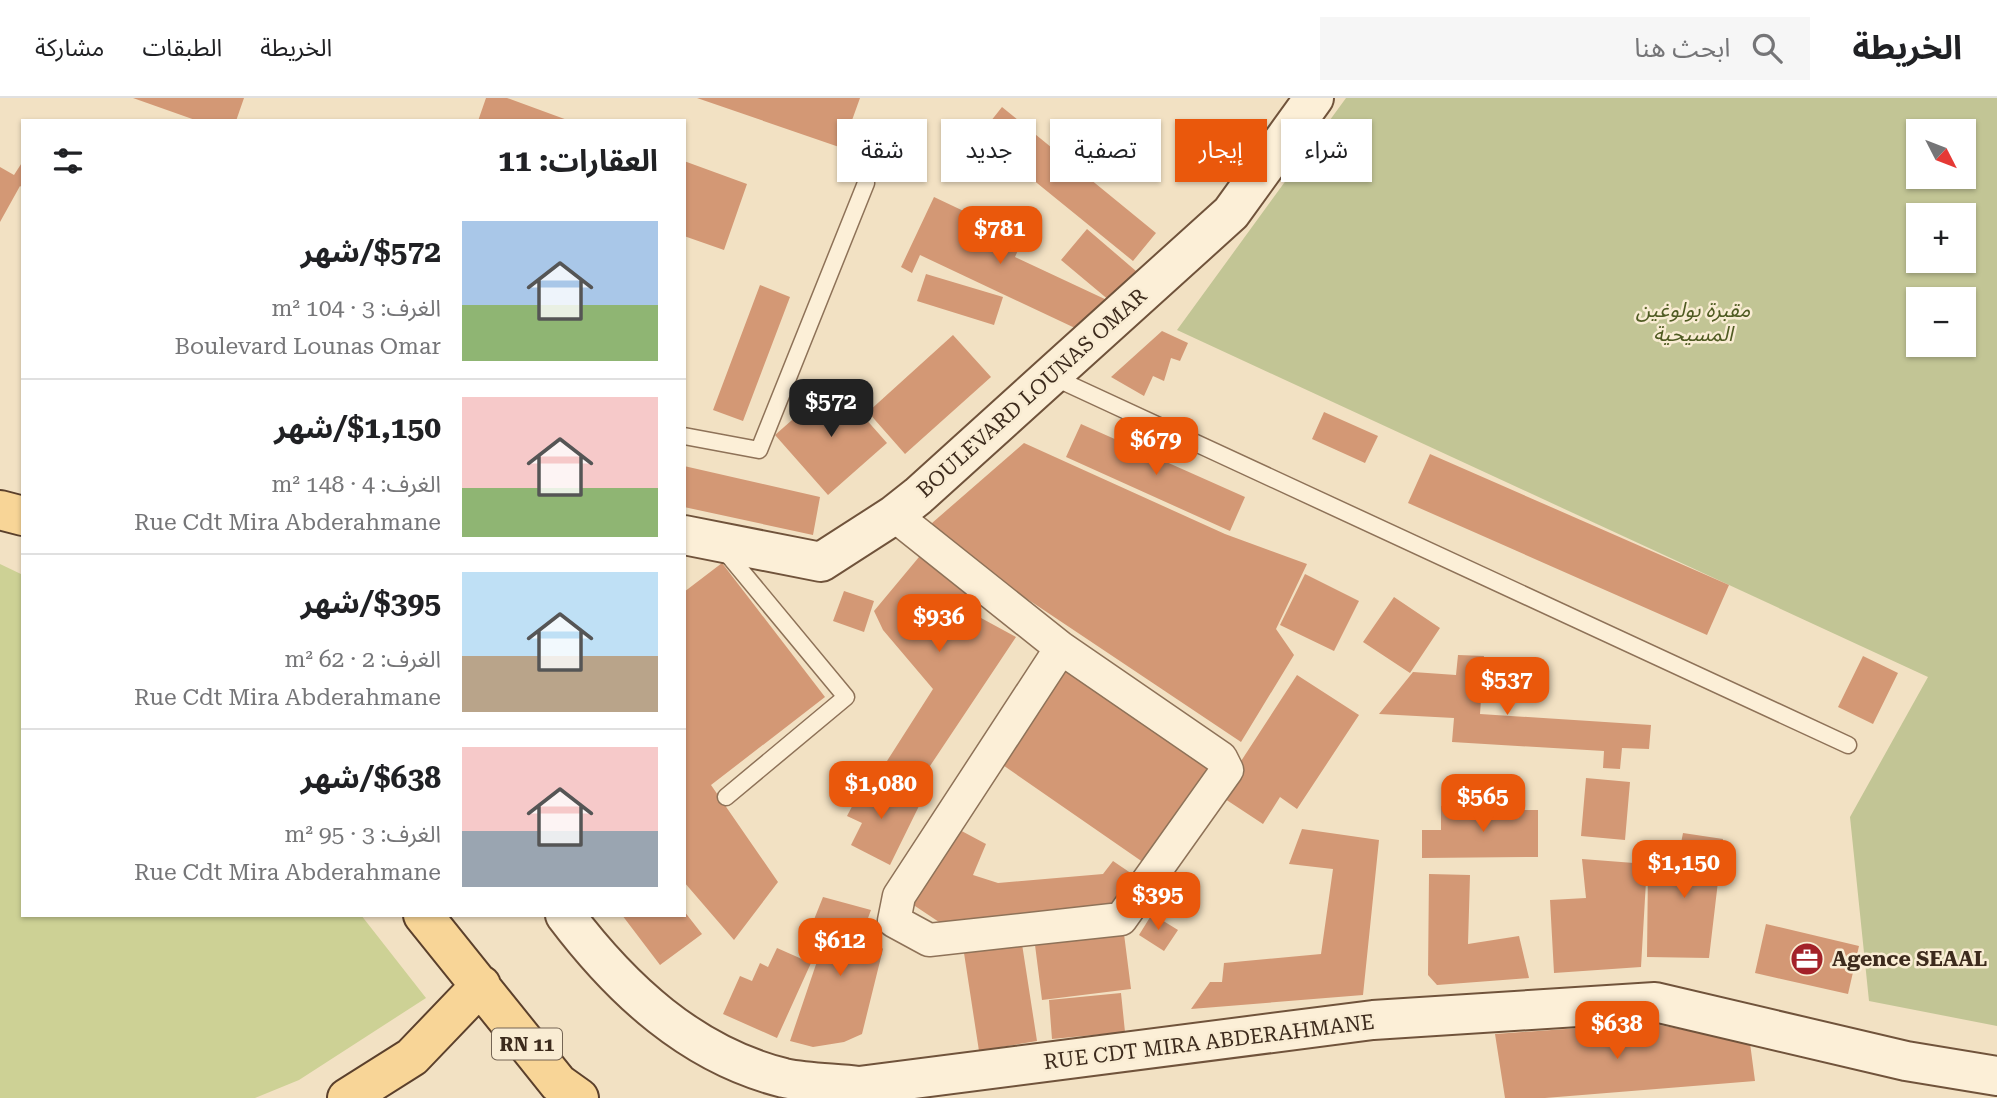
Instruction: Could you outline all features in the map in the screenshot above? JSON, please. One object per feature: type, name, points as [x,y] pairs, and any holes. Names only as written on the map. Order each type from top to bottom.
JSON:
[{"type":"main road","name":"BOULEVARD LOUNAS OMAR","points":[[701,538],[821,562],[894,515],[1231,213],[1314,98]]},
{"type":"main road","points":[[0,510],[21,515]]},
{"type":"main road","name":"RN 11","points":[[425,917],[558,1083],[579,1098]]},
{"type":"main road","name":"RUE CDT MIRA ABDERAHMANE","points":[[567,917],[636,996],[701,1046],[784,1078],[859,1086],[1373,1020],[1655,1002],[1906,1061],[1997,1076]]},
{"type":"main road","points":[[347,1098],[412,1057],[481,985]]},
{"type":"street","points":[[894,515],[1061,649],[1221,758],[1227,770],[1121,919],[929,940],[894,921],[899,896],[1061,649]]},
{"type":"lane","points":[[686,436],[759,450],[866,183]]},
{"type":"lane","points":[[1051,376],[1848,745]]},
{"type":"lane","points":[[701,538],[846,697],[726,797]]},
{"type":"green space","name":"مقبرة بولوغين المسيحية","points":[[1346,98],[1997,98],[1997,1026],[1869,1001],[1850,817],[1928,677],[1177,330],[1285,182],[1372,182],[1372,119],[1331,119]]},
{"type":"green space","points":[[0,564],[21,574],[21,917],[363,917],[426,998],[299,1080],[255,1098],[0,1098]]},
{"type":"building","points":[[133,98],[244,98],[237,119],[192,119]]},
{"type":"building","points":[[486,98],[507,98],[565,119],[479,119]]},
{"type":"building","points":[[697,98],[860,98],[852,119],[837,119],[837,146]]},
{"type":"building","points":[[1002,107],[1017,119],[992,119]]},
{"type":"building","points":[[1036,135],[1050,146],[1050,182],[1094,182],[1156,233],[1133,261],[1036,182]]},
{"type":"building","points":[[686,162],[747,184],[724,250],[686,237]]},
{"type":"building","points":[[21,164],[21,187],[0,222],[0,167],[14,175]]},
{"type":"building","points":[[934,197],[1023,239],[1015,257],[1109,301],[1092,336],[920,255],[912,273],[901,267]]},
{"type":"building","points":[[1087,229],[1136,271],[1110,301],[1061,260]]},
{"type":"building","points":[[926,274],[1003,297],[994,325],[917,301]]},
{"type":"building","points":[[760,285],[790,297],[743,421],[713,410]]},
{"type":"building","points":[[1162,331],[1188,343],[1180,361],[1171,358],[1164,381],[1153,376],[1144,396],[1111,377]]},
{"type":"building","points":[[953,335],[991,377],[905,454],[868,412]]},
{"type":"building","points":[[834,383],[887,443],[828,495],[775,435]]},
{"type":"building","points":[[1324,412],[1378,436],[1365,463],[1312,439]]},
{"type":"building","points":[[1081,424],[1245,497],[1230,531],[1066,457]]},
{"type":"building","points":[[1024,443],[1225,534],[1307,564],[1276,629],[1294,655],[1241,742],[924,530]]},
{"type":"building","points":[[1430,454],[1729,585],[1707,635],[1408,503]]},
{"type":"building","points":[[686,466],[820,497],[813,535],[686,507]]},
{"type":"building","points":[[924,551],[981,595],[970,612],[1016,637],[920,781],[887,761],[933,689],[883,630],[874,611]]},
{"type":"building","points":[[722,563],[825,697],[711,785],[778,882],[734,940],[686,884],[686,590]]},
{"type":"building","points":[[1305,574],[1359,601],[1334,651],[1280,625]]},
{"type":"building","points":[[844,591],[874,601],[864,632],[833,621]]},
{"type":"building","points":[[1394,597],[1440,628],[1410,673],[1363,642]]},
{"type":"building","points":[[1458,655],[1484,656],[1480,714],[1651,725],[1649,749],[1622,748],[1620,769],[1603,768],[1604,751],[1452,742],[1454,718],[1379,714],[1413,672],[1456,675]]},
{"type":"building","points":[[1863,656],[1898,673],[1873,724],[1838,707]]},
{"type":"building","points":[[1066,662],[1210,763],[1209,788],[1150,867],[997,761]]},
{"type":"building","points":[[1297,675],[1359,715],[1297,809],[1280,797],[1263,824],[1219,795]]},
{"type":"building","points":[[1586,778],[1630,782],[1625,840],[1581,836]]},
{"type":"building","points":[[866,780],[919,806],[890,865],[851,845],[862,823],[847,816]]},
{"type":"building","points":[[1441,806],[1510,806],[1510,819],[1519,818],[1519,810],[1538,810],[1538,857],[1422,858],[1422,830],[1441,830]]},
{"type":"building","points":[[956,828],[986,844],[973,875],[998,883],[1103,874],[1113,861],[1141,880],[1121,912],[951,930],[912,904]]},
{"type":"building","points":[[1302,829],[1379,840],[1363,995],[1191,1009],[1210,982],[1222,982],[1224,963],[1321,954],[1333,869],[1289,864]]},
{"type":"building","points":[[1683,833],[1723,839],[1709,958],[1647,957],[1648,868],[1665,857],[1686,860],[1688,847],[1680,848]]},
{"type":"building","points":[[1582,859],[1647,864],[1641,967],[1554,973],[1550,900],[1586,898]]},
{"type":"building","points":[[1429,874],[1470,875],[1468,944],[1519,936],[1529,978],[1437,985],[1428,975]]},
{"type":"building","points":[[823,897],[871,910],[864,929],[883,949],[862,1034],[844,1042],[813,1047],[790,1041],[829,926],[813,922]]},
{"type":"building","points":[[686,914],[702,934],[660,965],[624,917],[686,917]]},
{"type":"building","points":[[1152,914],[1178,930],[1164,951],[1139,935]]},
{"type":"building","name":"Agence SEAAL","points":[[1766,924],[1859,946],[1848,994],[1755,973]]},
{"type":"building","points":[[1124,934],[1131,989],[1042,1000],[1035,945]]},
{"type":"building","points":[[1022,944],[1037,1041],[979,1051],[964,953]]},
{"type":"building","points":[[777,948],[811,963],[777,1038],[723,1014],[740,976],[752,981],[760,963],[768,967]]},
{"type":"building","points":[[1121,993],[1125,1032],[1052,1039],[1049,1000]]},
{"type":"building","points":[[1650,1023],[1750,1043],[1755,1081],[1545,1098],[1505,1098],[1495,1034]]},
{"type":"place","name":"Agence SEAAL","points":[[1807,959]]}]
